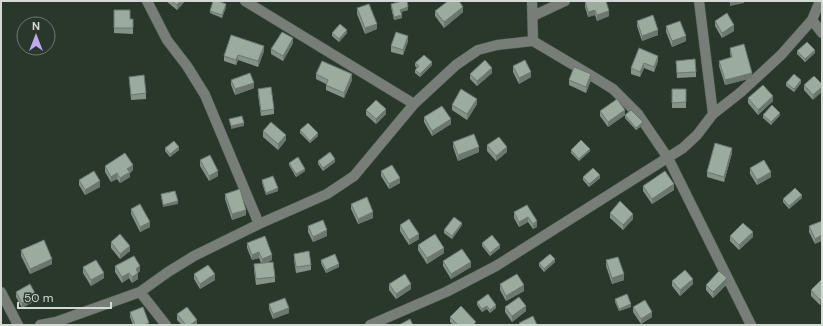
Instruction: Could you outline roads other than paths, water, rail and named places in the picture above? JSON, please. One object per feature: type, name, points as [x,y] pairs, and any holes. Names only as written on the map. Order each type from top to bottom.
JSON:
[{"type":"street","points":[[147,1],[167,40],[187,66],[205,95],[259,224]]},
{"type":"street","points":[[245,1],[414,104]]},
{"type":"street","points":[[532,1],[533,41]]},
{"type":"street","points":[[533,16],[565,1]]},
{"type":"street","points":[[699,1],[713,114]]},
{"type":"street","points":[[370,325],[446,292],[496,266],[683,148],[697,135],[713,114],[741,92],[780,55],[812,20],[820,1]]},
{"type":"street","points":[[812,20],[822,33]]},
{"type":"street","points":[[40,325],[56,322],[140,292],[194,256],[259,224],[327,194],[354,176],[414,104],[456,65],[478,50],[497,45],[533,41],[613,89],[638,114],[668,158],[751,325]]},
{"type":"street","points":[[1,292],[18,325]]},
{"type":"street","points":[[140,292],[166,325]]}]
